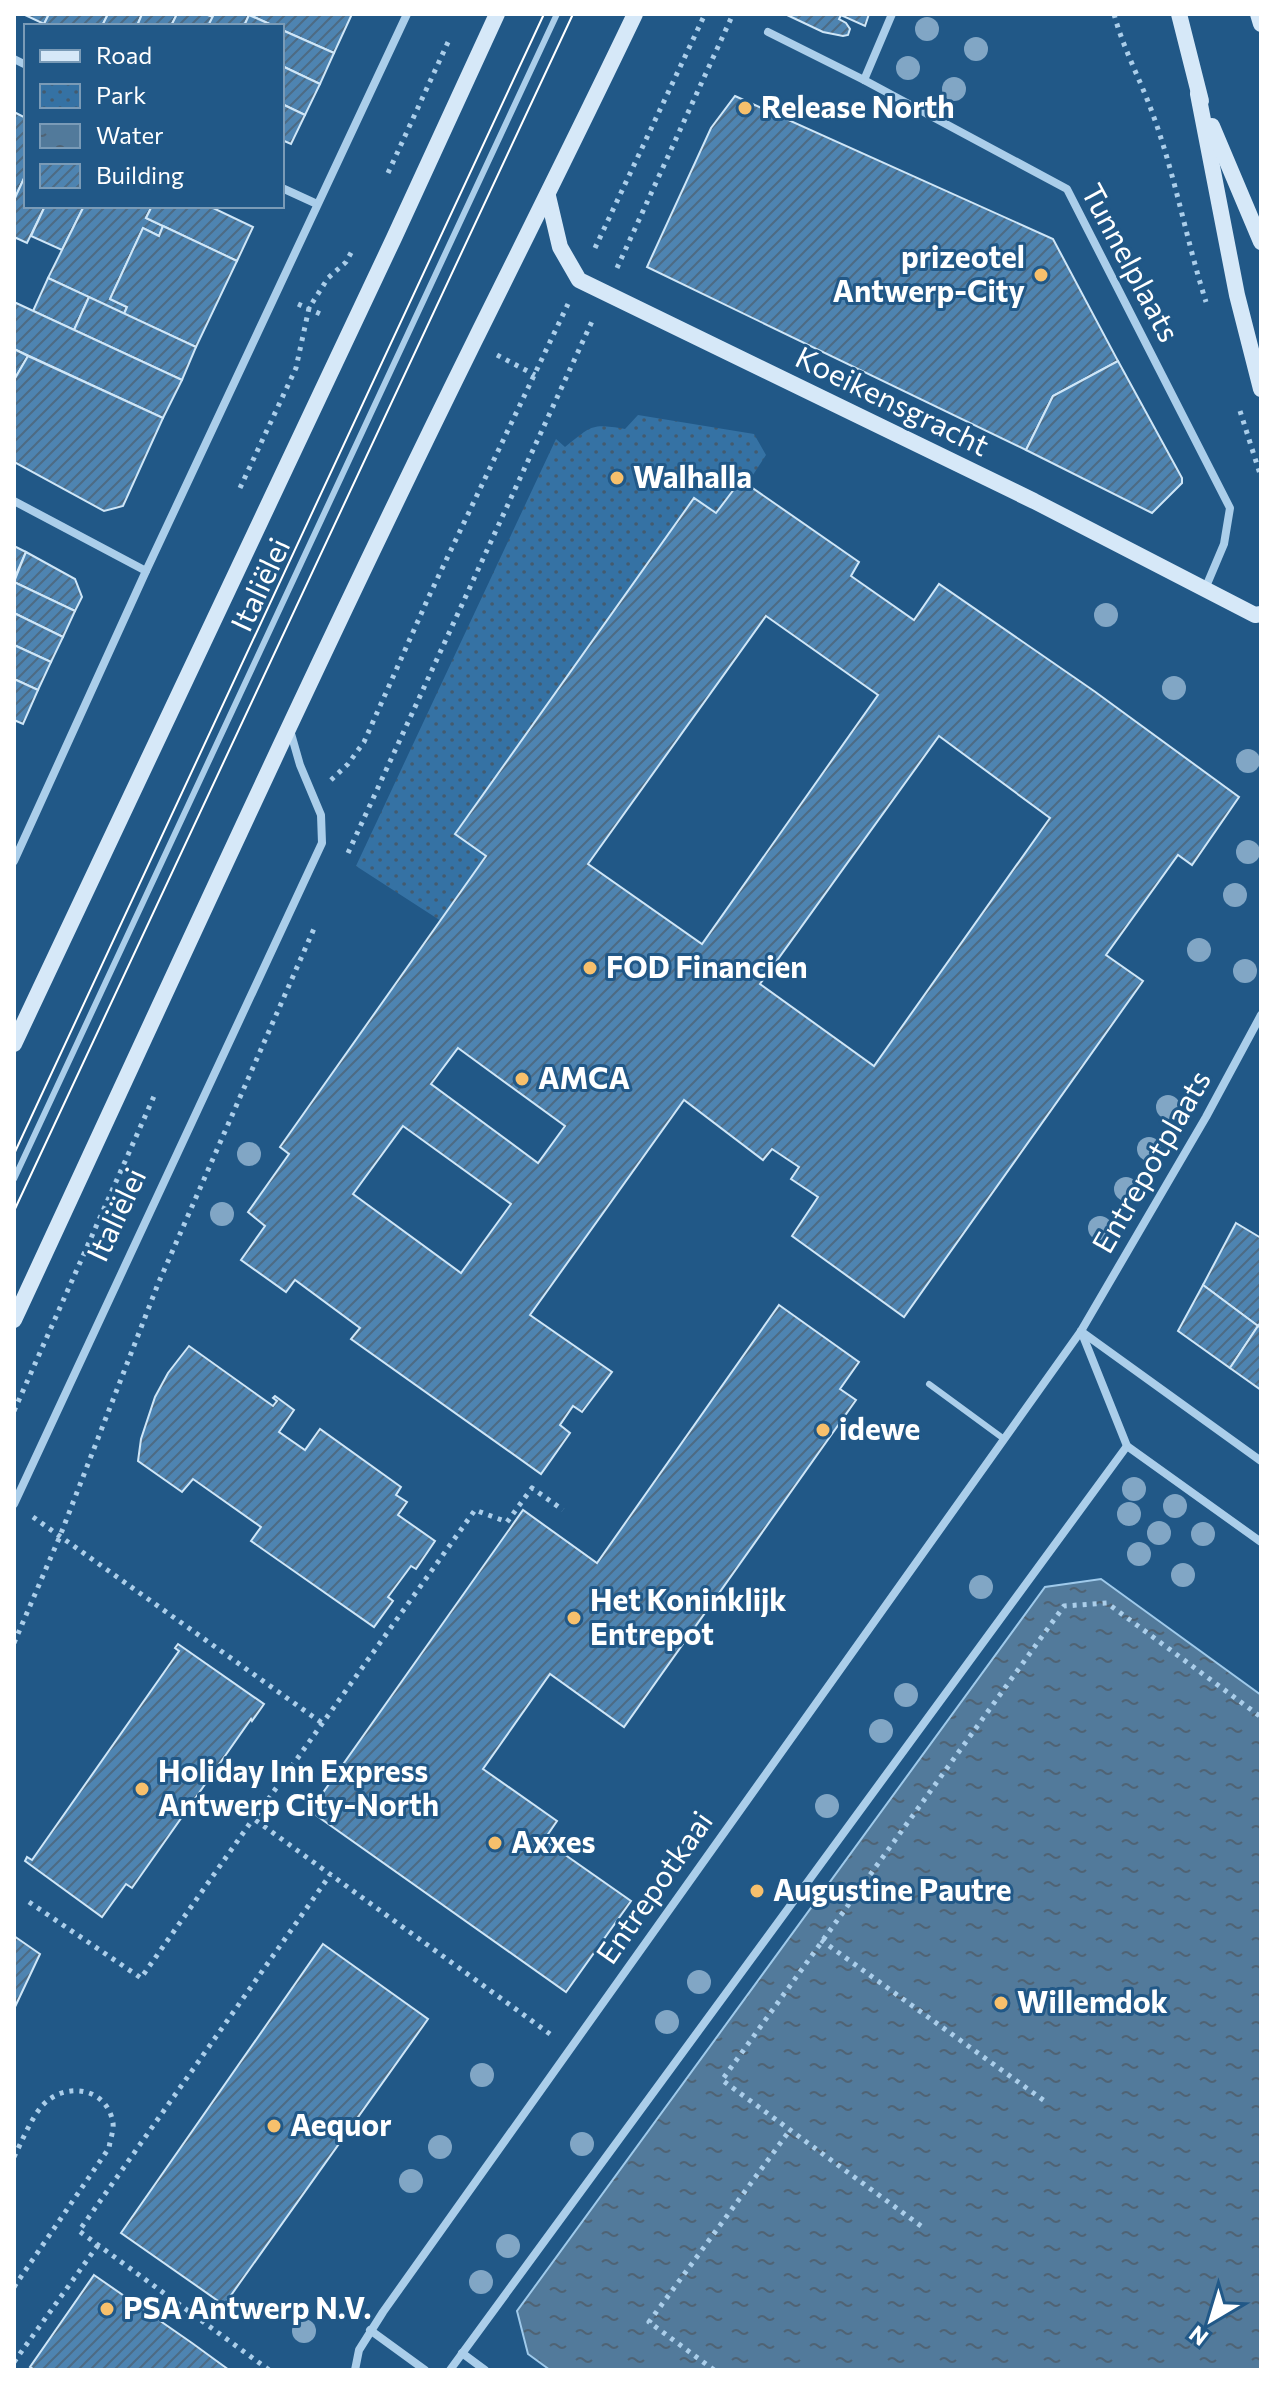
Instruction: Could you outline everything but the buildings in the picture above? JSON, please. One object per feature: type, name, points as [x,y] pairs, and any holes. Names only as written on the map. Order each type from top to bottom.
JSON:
[{"type":"main road","name":"Italiëlei","points":[[14,1044],[497,14]]},
{"type":"main road","name":"Italiëlei","points":[[14,1320],[290,727],[635,14]]},
{"type":"main road","points":[[1179,14],[1198,94],[1237,295],[1261,389]]},
{"type":"main road","points":[[1258,14],[1261,24]]},
{"type":"main road","points":[[1198,94],[1261,242]]},
{"type":"main road","points":[[548,196],[560,247],[579,280]]},
{"type":"main road","name":"Koeikensgracht","points":[[579,280],[1034,501],[1255,615],[1261,614]]},
{"type":"street","points":[[14,861],[407,14]]},
{"type":"street","points":[[864,80],[892,14]]},
{"type":"street","name":"Tunnelplaats","points":[[768,32],[1067,189],[1230,508],[1224,544],[1205,589]]},
{"type":"street","points":[[284,189],[317,204]]},
{"type":"street","points":[[14,501],[146,571]]},
{"type":"street","name":"Italiëlei","points":[[14,1504],[322,843],[321,815],[300,765],[290,727]]},
{"type":"street","name":"Entrepotplaats","points":[[1081,1331],[1206,1117],[1261,1015]]},
{"type":"street","points":[[1081,1331],[1127,1446],[1261,1542]]},
{"type":"street","points":[[1081,1331],[1261,1461]]},
{"type":"street","name":"Entrepotkaai","points":[[355,2370],[359,2350],[370,2330],[1081,1331]]},
{"type":"street","points":[[450,2370],[1127,1446]]},
{"type":"street","points":[[370,2330],[425,2370]]},
{"type":"street","points":[[462,2353],[485,2370]]},
{"type":"lane","name":"Italiëlei","points":[[14,1179],[557,14]]},
{"type":"lane","points":[[929,1384],[1004,1439]]},
{"type":"path","points":[[314,796],[348,764],[364,742],[430,594],[705,14]]},
{"type":"path","points":[[346,857],[733,14]]},
{"type":"path","points":[[1114,14],[1120,37],[1152,111],[1181,204],[1209,313]]},
{"type":"path","points":[[383,184],[455,27]]},
{"type":"path","points":[[236,497],[296,368],[309,308],[328,278],[346,262],[352,250]]},
{"type":"path","points":[[1237,402],[1261,477]]},
{"type":"path","points":[[14,1643],[60,1536],[158,1284],[320,915]]},
{"type":"path","points":[[14,1411],[156,1090]]},
{"type":"path","points":[[29,1902],[141,1978],[475,1510],[507,1522],[532,1488],[563,1510]]},
{"type":"path","points":[[14,1504],[322,1723]]},
{"type":"path","points":[[921,2226],[722,2080],[1064,1606],[1107,1603],[1261,1717]]},
{"type":"path","points":[[254,1819],[571,2049]]},
{"type":"path","points":[[269,2370],[79,2231],[330,1875]]},
{"type":"path","points":[[821,1940],[1046,2102]]},
{"type":"path","points":[[14,2157],[42,2106],[65,2090],[84,2090],[103,2101],[113,2124],[109,2148],[14,2287]]},
{"type":"path","points":[[714,2370],[649,2322],[790,2130]]},
{"type":"path","points":[[14,2362],[98,2245]]},
{"type":"green space","points":[[638,415],[754,434],[766,455],[747,484],[740,480],[716,513],[694,499],[455,833],[486,856],[441,921],[356,866],[556,439],[565,447],[592,428],[625,429]]},
{"type":"water","name":"Willemdok","points":[[1101,1579],[1261,1695],[1261,2370],[550,2370],[528,2354],[517,2311],[1045,1587]]},
{"type":"tram line","points":[[14,1154],[544,14]]},
{"type":"tram line","points":[[14,1211],[573,14]]},
{"type":"place","name":"Release North","points":[[745,108]]},
{"type":"place","name":"prizeotel Antwerp-City","points":[[1041,275]]},
{"type":"place","name":"Walhalla","points":[[617,478]]},
{"type":"place","name":"FOD Financien","points":[[590,968]]},
{"type":"place","name":"AMCA","points":[[522,1079]]},
{"type":"place","name":"idewe","points":[[823,1430]]},
{"type":"place","name":"Het Koninklijk Entrepot","points":[[574,1618]]},
{"type":"place","name":"Holiday Inn Express Antwerp City-North","points":[[142,1789]]},
{"type":"place","name":"Axxes","points":[[495,1843]]},
{"type":"place","name":"Augustine Pautre","points":[[757,1891]]},
{"type":"place","name":"Willemdok","points":[[1001,2003]]},
{"type":"place","name":"Aequor","points":[[274,2126]]},
{"type":"place","name":"PSA Antwerp N.V.","points":[[107,2309]]}]
